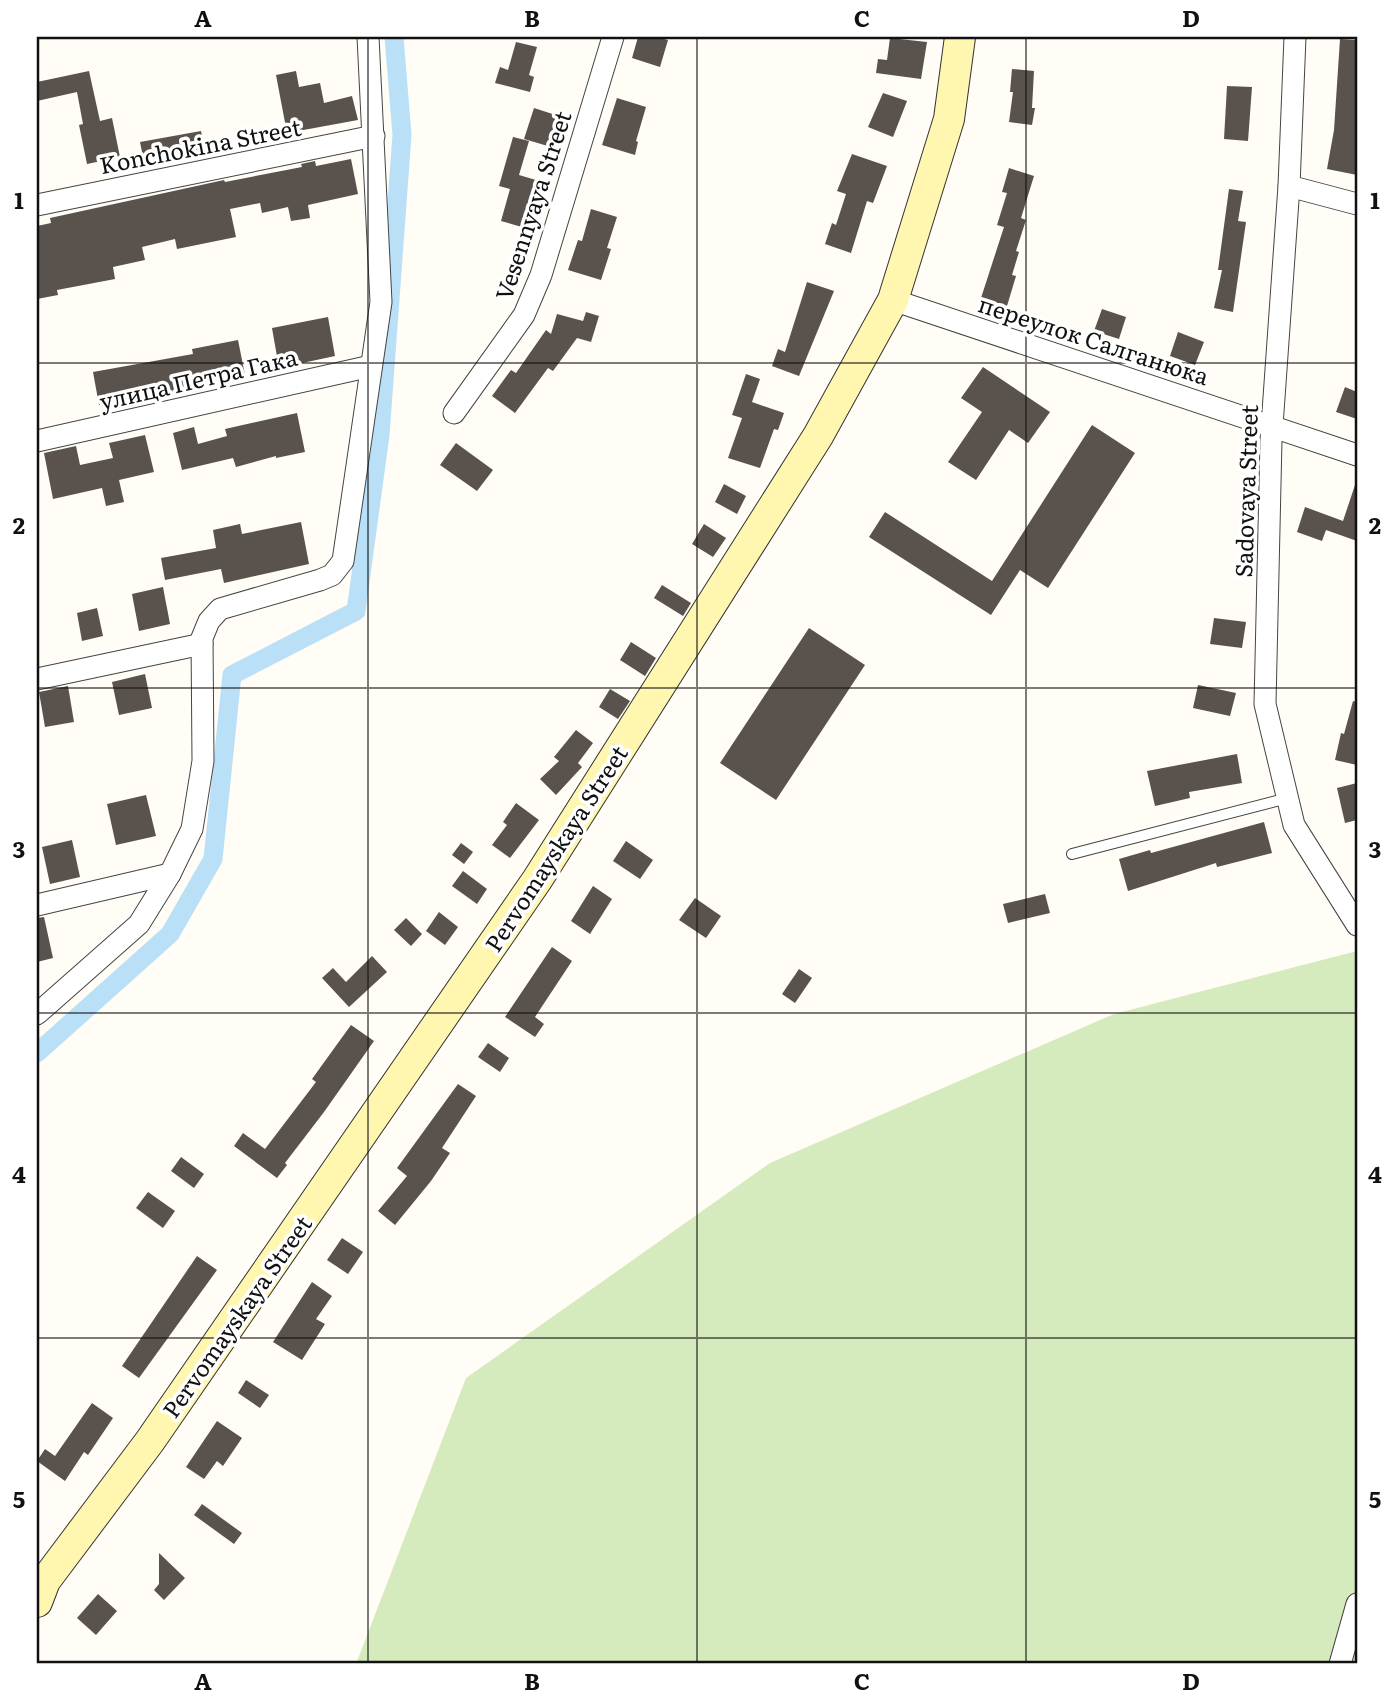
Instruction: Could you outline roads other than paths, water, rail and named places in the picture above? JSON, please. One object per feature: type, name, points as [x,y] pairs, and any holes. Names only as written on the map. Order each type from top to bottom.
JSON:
[{"type":"main road","name":"Pervomayskaya Street","points":[[37,1602],[45,1581],[150,1441],[537,880],[818,436],[893,300],[949,119],[960,37]]},
{"type":"street","points":[[37,1014],[139,924],[170,874],[192,829],[203,761],[202,638],[209,621],[220,609],[332,575],[343,561],[381,302],[368,37]]},
{"type":"street","name":"Vesennyaya Street","points":[[454,413],[524,315],[541,275],[613,37]]},
{"type":"street","name":"Sadovaya Street","points":[[1295,37],[1289,186],[1272,426],[1265,704],[1294,825],[1357,925]]},
{"type":"street","name":"Konchokina Street","points":[[37,205],[374,136]]},
{"type":"street","points":[[1289,186],[1357,204]]},
{"type":"street","name":"переулок Салганюка","points":[[893,300],[1357,455]]},
{"type":"street","name":"улица Петра Гака","points":[[37,441],[371,366]]},
{"type":"street","points":[[37,679],[202,644]]},
{"type":"street","points":[[37,905],[170,874]]},
{"type":"street","points":[[1340,1664],[1357,1604]]},
{"type":"lane","points":[[1072,854],[1288,798]]},
{"type":"waterway","points":[[37,1053],[170,934],[213,859],[232,675],[356,611],[380,435],[402,135],[394,37]]}]
